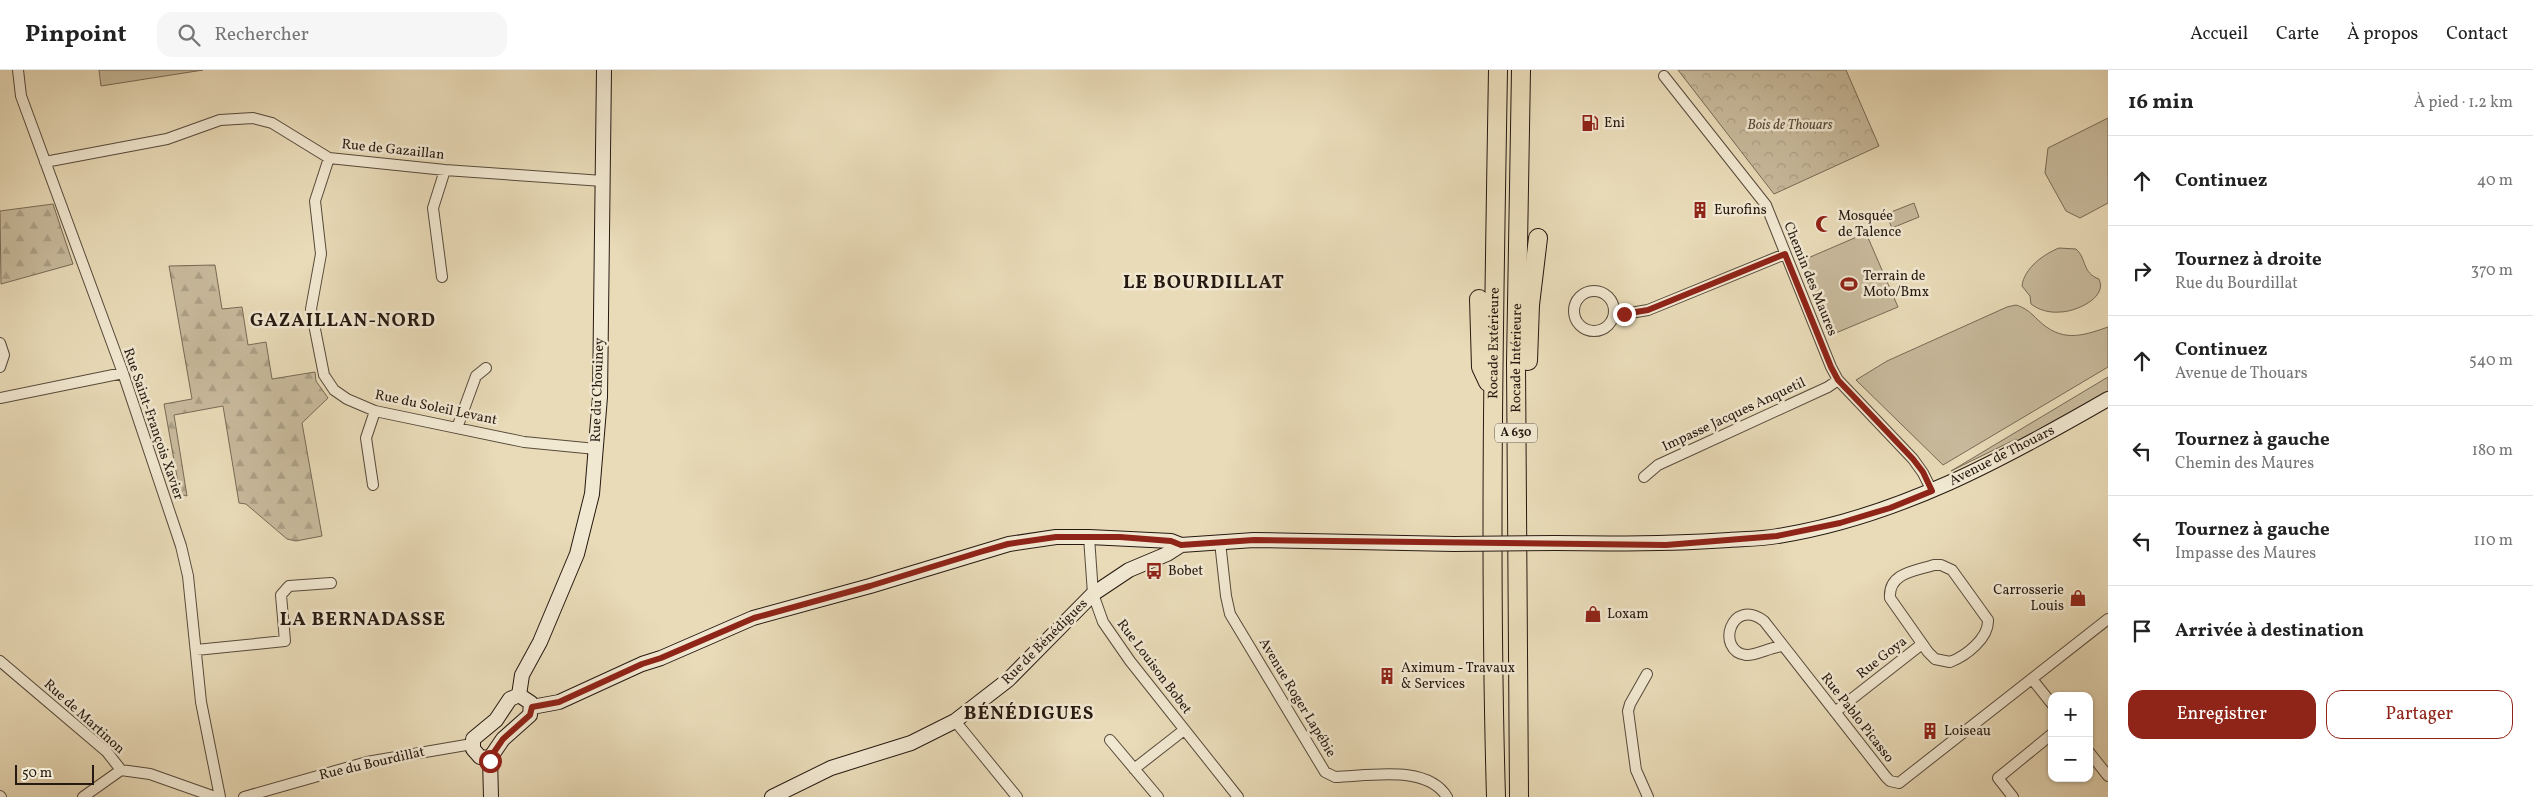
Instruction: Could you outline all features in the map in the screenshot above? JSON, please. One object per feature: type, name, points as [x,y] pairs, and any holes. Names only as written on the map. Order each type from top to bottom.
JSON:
[{"type":"highway","name":"Rocade Extérieure","points":[[1496,797],[1492,615],[1498,70]]},
{"type":"highway","name":"Rocade Intérieure","points":[[1519,793],[1516,446],[1521,70]]},
{"type":"highway","points":[[1516,446],[1528,362],[1530,305],[1538,238]]},
{"type":"highway","points":[[1479,299],[1481,367],[1493,395]]},
{"type":"street","name":"Rue Saint-François Xavier","points":[[18,70],[21,96],[123,374],[180,546],[188,576],[201,702],[220,797]]},
{"type":"street","name":"Rue du Chouiney","points":[[519,695],[522,675],[540,642],[577,554],[592,494],[601,360],[604,70]]},
{"type":"street","name":"Chemin des Maures","points":[[1664,76],[1766,205],[1831,367],[1838,380],[1913,459],[1923,472],[1932,491]]},
{"type":"street","name":"Rue de Gazaillan","points":[[46,162],[167,139],[220,120],[239,117],[253,118],[272,123],[329,158],[446,170],[603,181]]},
{"type":"street","name":"Rue du Soleil Levant","points":[[329,158],[315,201],[321,254],[312,301],[313,321],[324,375],[329,385],[347,399],[375,411],[524,442],[596,449]]},
{"type":"street","points":[[442,277],[433,208],[446,170]]},
{"type":"street","points":[[1614,313],[1624,314],[1648,310],[1785,254]]},
{"type":"street","points":[[0,343],[4,355],[0,367]]},
{"type":"street","points":[[457,428],[476,376],[486,368]]},
{"type":"street","points":[[0,398],[123,374]]},
{"type":"street","name":"Impasse Jacques Anquetil","points":[[1644,477],[1658,465],[1819,391],[1838,380]]},
{"type":"street","name":"Avenue de Thouars","points":[[1088,537],[1171,541],[1181,545],[1254,540],[1454,544],[1666,545],[1777,536],[1840,523],[1890,508],[1932,491],[2015,452],[2108,399]]},
{"type":"street","points":[[373,485],[366,438],[375,411]]},
{"type":"street","points":[[532,707],[559,702],[642,664],[661,658],[754,618],[1008,544],[1056,537],[1088,537]]},
{"type":"street","name":"Rue Louison Bobet","points":[[1088,537],[1093,594],[1103,622],[1114,640],[1238,797]]},
{"type":"street","name":"Avenue Roger Lapébie","points":[[1220,542],[1230,614],[1325,772],[1335,777],[1421,777],[1434,783],[1447,797]]},
{"type":"street","name":"Rue de Bénédigues","points":[[775,796],[837,766],[911,743],[955,721],[1008,680],[1093,594],[1129,570],[1167,554],[1181,545]]},
{"type":"street","name":"Rue Goya","points":[[1941,565],[1952,570],[1985,613],[1989,627],[1984,637],[1950,662],[1935,658],[1922,644],[1893,605],[1889,591],[1898,577],[1941,565]]},
{"type":"street","points":[[196,650],[285,641],[282,594],[289,586],[331,583]]},
{"type":"street","name":"Rue Pablo Picasso","points":[[1783,646],[1771,647],[1746,655],[1738,652],[1732,645],[1729,631],[1737,618],[1749,614],[1757,615],[1764,621],[1890,781],[1899,783],[2108,619]]},
{"type":"street","name":"Rue Goya","points":[[1835,712],[1922,644]]},
{"type":"street","name":"Rue de Martinon","points":[[0,661],[107,752],[121,770],[150,774],[215,797]]},
{"type":"street","points":[[1647,674],[1628,711],[1636,770],[1648,797]]},
{"type":"street","points":[[2032,678],[2048,699]]},
{"type":"street","points":[[490,758],[480,757],[472,744],[473,739],[496,720],[510,699],[519,695],[529,700],[532,707],[530,715],[503,739],[490,758],[491,797]]},
{"type":"street","points":[[955,721],[1017,797]]},
{"type":"street","points":[[1134,769],[1184,730]]},
{"type":"street","points":[[2013,797],[1998,778],[2048,737]]},
{"type":"street","points":[[1110,740],[1158,797]]},
{"type":"street","name":"Rue du Bourdillat","points":[[244,797],[259,795],[367,762],[472,744]]},
{"type":"street","points":[[2093,757],[2108,776]]},
{"type":"street","points":[[83,797],[121,770]]},
{"type":"green space","points":[[99,70],[203,70],[101,86]]},
{"type":"green space","name":"Bois de Thouars","points":[[1678,70],[1846,70],[1879,146],[1774,194]]},
{"type":"green space","points":[[2108,118],[2108,203],[2080,218],[2066,211],[2045,173],[2048,148]]},
{"type":"green space","points":[[1914,203],[1919,217],[1892,228],[1886,214]]},
{"type":"green space","points":[[53,204],[73,264],[1,284],[0,211]]},
{"type":"green space","name":"Terrain de Moto/Bmx","points":[[1866,233],[1898,307],[1831,335],[1801,261]]},
{"type":"green space","points":[[2059,248],[2076,249],[2082,257],[2087,270],[2099,279],[2101,286],[2095,298],[2088,303],[2074,310],[2056,312],[2041,309],[2031,304],[2030,296],[2022,286],[2027,273],[2036,262]]},
{"type":"green space","points":[[215,265],[222,309],[242,307],[248,345],[266,342],[272,379],[315,372],[316,381],[328,398],[302,423],[322,536],[296,541],[287,539],[246,504],[239,503],[223,406],[174,415],[187,496],[180,494],[164,404],[192,399],[169,266]]},
{"type":"green space","points":[[2016,305],[2028,311],[2046,327],[2063,335],[2080,335],[2108,327],[2108,367],[1943,465],[1856,380],[1887,361],[2007,307]]},
{"type":"green space","points":[[2108,377],[2108,394],[2019,444],[2016,439],[1951,471]]},
{"type":"place","name":"Eni","points":[[1590,123]]},
{"type":"place","name":"Eurofins","points":[[1700,210]]},
{"type":"place","name":"Mosquée de Talence","points":[[1824,224]]},
{"type":"place","name":"Terrain de Moto/Bmx","points":[[1849,284]]},
{"type":"place","name":"Bobet","points":[[1154,571]]},
{"type":"place","name":"Carrosserie Louis","points":[[2078,598]]},
{"type":"place","name":"Loxam","points":[[1593,614]]},
{"type":"place","name":"Aximum - Travaux & Services","points":[[1387,676]]},
{"type":"place","name":"Loiseau","points":[[1930,731]]},
{"type":"district","name":"LE BOURDILLAT","points":[[1204,283]]},
{"type":"district","name":"GAZAILLAN-NORD","points":[[343,321]]},
{"type":"district","name":"LA BERNADASSE","points":[[363,620]]},
{"type":"district","name":"BÉNÉDIGUES","points":[[1029,714]]},
{"type":"route","points":[[490,761],[490,758],[503,739],[530,715],[532,707],[559,702],[642,664],[661,658],[754,618],[870,586],[1008,544],[1056,537],[1120,537],[1171,541],[1181,545],[1254,540],[1454,544],[1666,545],[1777,536],[1840,523],[1890,508],[1932,491],[1928,480],[1913,459],[1838,380],[1785,254],[1648,310],[1624,314]]}]
